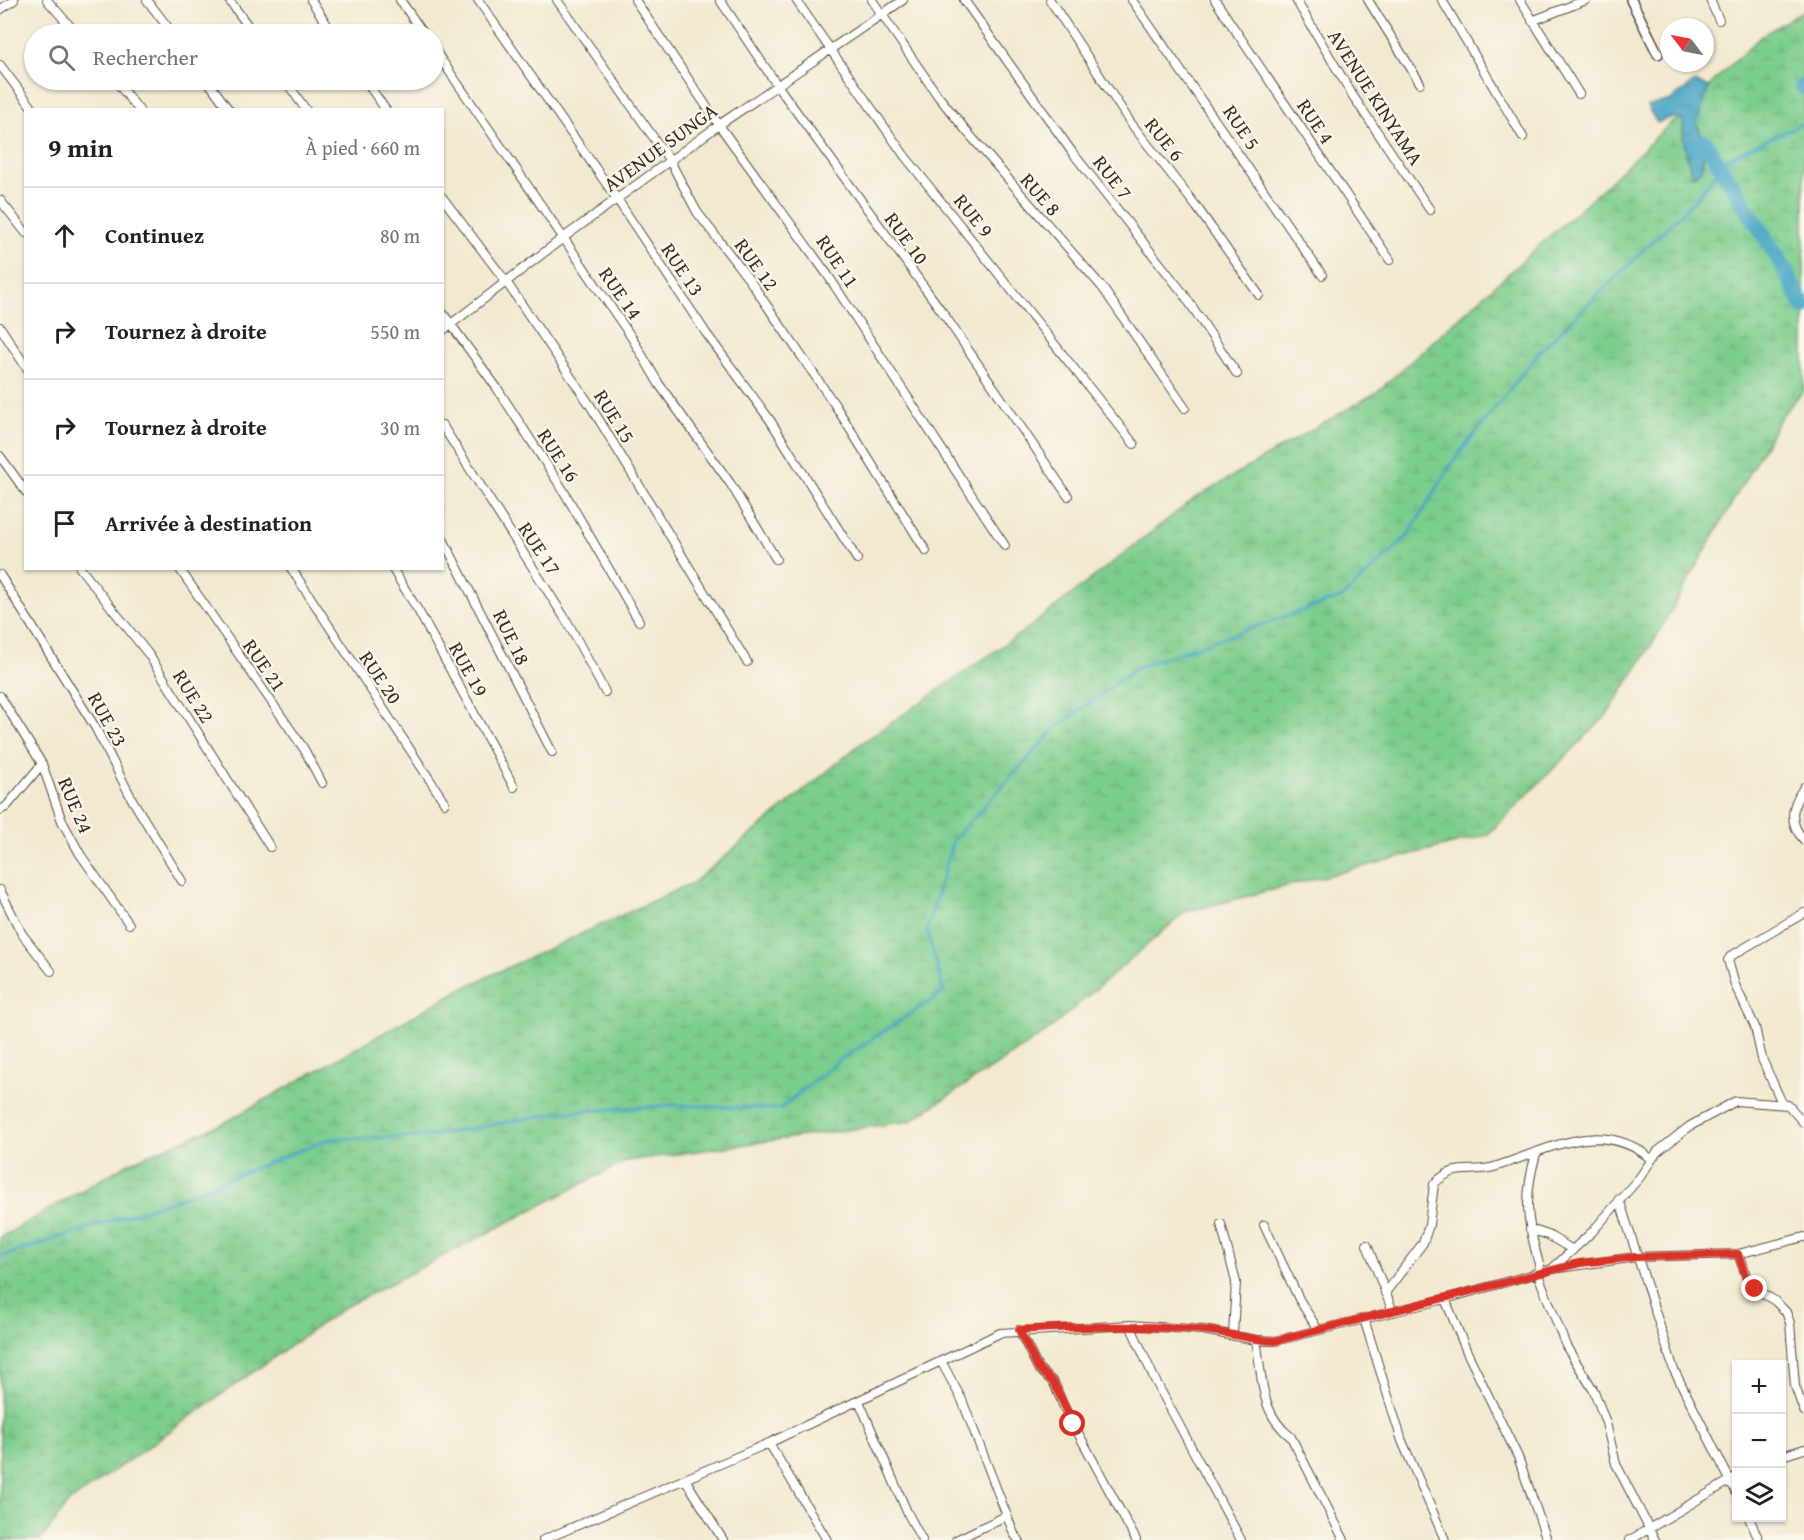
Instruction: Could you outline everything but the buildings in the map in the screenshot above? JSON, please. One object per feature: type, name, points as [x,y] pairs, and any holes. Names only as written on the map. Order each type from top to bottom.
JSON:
[{"type":"street","points":[[0,10],[14,0]]},
{"type":"street","points":[[47,0],[68,24]]},
{"type":"street","points":[[147,0],[166,24]]},
{"type":"street","points":[[229,0],[247,24]]},
{"type":"street","points":[[311,0],[327,24]]},
{"type":"street","points":[[400,0],[417,24]]},
{"type":"street","name":"RUE 13","points":[[478,0],[617,199],[706,333],[770,420],[857,559]]},
{"type":"street","name":"RUE 12","points":[[557,0],[670,161],[697,212],[750,281],[835,405],[926,551]]},
{"type":"street","name":"RUE 11","points":[[635,0],[719,125],[827,274],[1005,546]]},
{"type":"street","name":"RUE 10","points":[[720,0],[777,85],[943,313],[1068,496]]},
{"type":"street","name":"RUE 9","points":[[796,0],[828,50],[904,155],[1134,444]]},
{"type":"street","name":"RUE 8","points":[[872,0],[963,127],[1101,287],[1185,408]]},
{"type":"street","name":"AVENUE SUNGA","points":[[444,330],[563,238],[719,125],[903,0]]},
{"type":"street","name":"RUE 7","points":[[964,0],[1072,152],[1165,268],[1237,374]]},
{"type":"street","name":"RUE 6","points":[[1050,0],[1130,122],[1196,206],[1259,295]]},
{"type":"street","name":"RUE 5","points":[[1132,0],[1322,275]]},
{"type":"street","name":"RUE 4","points":[[1215,0],[1390,260]]},
{"type":"street","name":"AVENUE KINYAMA","points":[[1296,0],[1353,96],[1430,210]]},
{"type":"street","points":[[1368,0],[1420,83]]},
{"type":"street","points":[[1442,0],[1522,137]]},
{"type":"street","points":[[1520,0],[1579,94]]},
{"type":"street","points":[[1532,21],[1586,0]]},
{"type":"street","points":[[1631,0],[1658,54]]},
{"type":"street","points":[[1710,0],[1719,20]]},
{"type":"street","name":"RUE 14","points":[[444,64],[632,338],[659,384],[724,475],[776,559]]},
{"type":"street","points":[[0,65],[32,108]]},
{"type":"street","points":[[123,90],[137,108]]},
{"type":"street","points":[[214,90],[228,108]]},
{"type":"street","points":[[292,90],[305,108]]},
{"type":"street","points":[[372,90],[385,108]]},
{"type":"street","points":[[0,200],[24,230]]},
{"type":"street","name":"RUE 15","points":[[444,200],[507,283],[590,405],[747,662]]},
{"type":"street","name":"RUE 16","points":[[444,315],[497,388],[563,490],[639,621]]},
{"type":"street","points":[[0,327],[24,363]]},
{"type":"street","name":"RUE 17","points":[[444,428],[568,623],[605,692]]},
{"type":"street","points":[[0,456],[24,489]]},
{"type":"street","name":"RUE 18","points":[[444,541],[552,752]]},
{"type":"street","name":"RUE 22","points":[[82,570],[149,655],[270,848]]},
{"type":"street","name":"RUE 21","points":[[180,570],[304,749],[322,783]]},
{"type":"street","name":"RUE 20","points":[[292,570],[445,803]]},
{"type":"street","name":"RUE 19","points":[[393,570],[419,612],[514,787]]},
{"type":"street","name":"RUE 23","points":[[0,575],[90,718],[133,801],[182,881]]},
{"type":"street","name":"RUE 24","points":[[0,696],[42,764],[62,821],[80,854],[129,924]]},
{"type":"street","points":[[0,810],[6,807],[42,764]]},
{"type":"street","points":[[1804,787],[1796,799],[1792,818],[1794,829],[1804,840]]},
{"type":"street","points":[[0,890],[22,934],[51,971]]},
{"type":"street","points":[[1782,1103],[1762,1059],[1755,1027],[1735,985],[1728,960],[1731,956],[1804,913]]},
{"type":"street","points":[[1552,1269],[1592,1232],[1640,1177],[1651,1159],[1690,1126],[1729,1103],[1743,1101],[1782,1103],[1794,1110],[1804,1123]]},
{"type":"street","points":[[1385,1293],[1423,1243],[1429,1225],[1431,1193],[1434,1184],[1442,1176],[1454,1170],[1491,1168],[1583,1137],[1612,1140],[1639,1150],[1651,1159]]},
{"type":"street","points":[[1536,1154],[1526,1198],[1539,1272],[1566,1346],[1594,1391],[1606,1423],[1616,1464],[1655,1540]]},
{"type":"street","points":[[1619,1199],[1674,1370],[1732,1474]]},
{"type":"street","points":[[1221,1224],[1236,1282],[1233,1335]]},
{"type":"street","points":[[1264,1225],[1294,1288],[1318,1330]]},
{"type":"street","points":[[1530,1229],[1548,1235],[1573,1250]]},
{"type":"street","points":[[543,1540],[769,1443],[986,1339],[1019,1330],[1130,1325],[1275,1341],[1445,1299],[1552,1269],[1636,1257],[1738,1254],[1804,1237]]},
{"type":"street","points":[[1367,1245],[1393,1312]]},
{"type":"street","points":[[1738,1254],[1750,1286],[1770,1297],[1786,1312],[1790,1323],[1795,1386],[1804,1411]]},
{"type":"street","points":[[1445,1299],[1467,1352],[1518,1456],[1547,1540]]},
{"type":"street","points":[[1364,1318],[1402,1441],[1445,1540]]},
{"type":"street","points":[[1130,1325],[1155,1380],[1240,1540]]},
{"type":"street","points":[[1019,1330],[1038,1368],[1054,1383],[1064,1407],[1137,1540]]},
{"type":"street","points":[[1256,1340],[1264,1399],[1269,1414],[1291,1437],[1344,1540]]},
{"type":"street","points":[[941,1362],[962,1401],[1006,1516],[1019,1540]]},
{"type":"street","points":[[859,1401],[907,1512],[922,1540]]},
{"type":"street","points":[[769,1443],[827,1540]]},
{"type":"street","points":[[1786,1455],[1804,1449]]},
{"type":"street","points":[[685,1479],[723,1540]]},
{"type":"street","points":[[1630,1540],[1732,1479]]},
{"type":"street","points":[[956,1540],[1006,1516]]},
{"type":"street","points":[[1751,1522],[1759,1540]]},
{"type":"green space","points":[[1804,10],[1804,390],[1782,415],[1654,641],[1607,715],[1487,835],[1185,912],[1045,1033],[910,1121],[626,1161],[345,1307],[67,1504],[41,1540],[0,1540],[0,1238],[129,1163],[224,1123],[461,989],[694,882],[859,745],[1031,626],[1195,498],[1377,392],[1603,188],[1760,37]]},
{"type":"water","points":[[1694,82],[1709,87],[1697,124],[1705,142],[1702,170],[1692,176],[1683,139],[1683,120],[1672,117],[1657,123],[1647,106],[1671,100]]},
{"type":"waterway","points":[[0,1257],[174,1200],[329,1139],[432,1136],[556,1113],[675,1105],[780,1109],[838,1061],[944,992],[927,930],[953,840],[1057,727],[1138,667],[1343,597],[1407,537],[1455,459],[1540,351],[1695,200],[1729,157],[1804,123]]},
{"type":"waterway","points":[[1705,142],[1778,258],[1804,307]]},
{"type":"route","points":[[1073,1424],[1059,1391],[1038,1368],[1019,1330],[1130,1325],[1203,1330],[1256,1340],[1275,1341],[1445,1299],[1541,1271],[1580,1263],[1636,1257],[1738,1254],[1747,1280],[1755,1289]]}]
